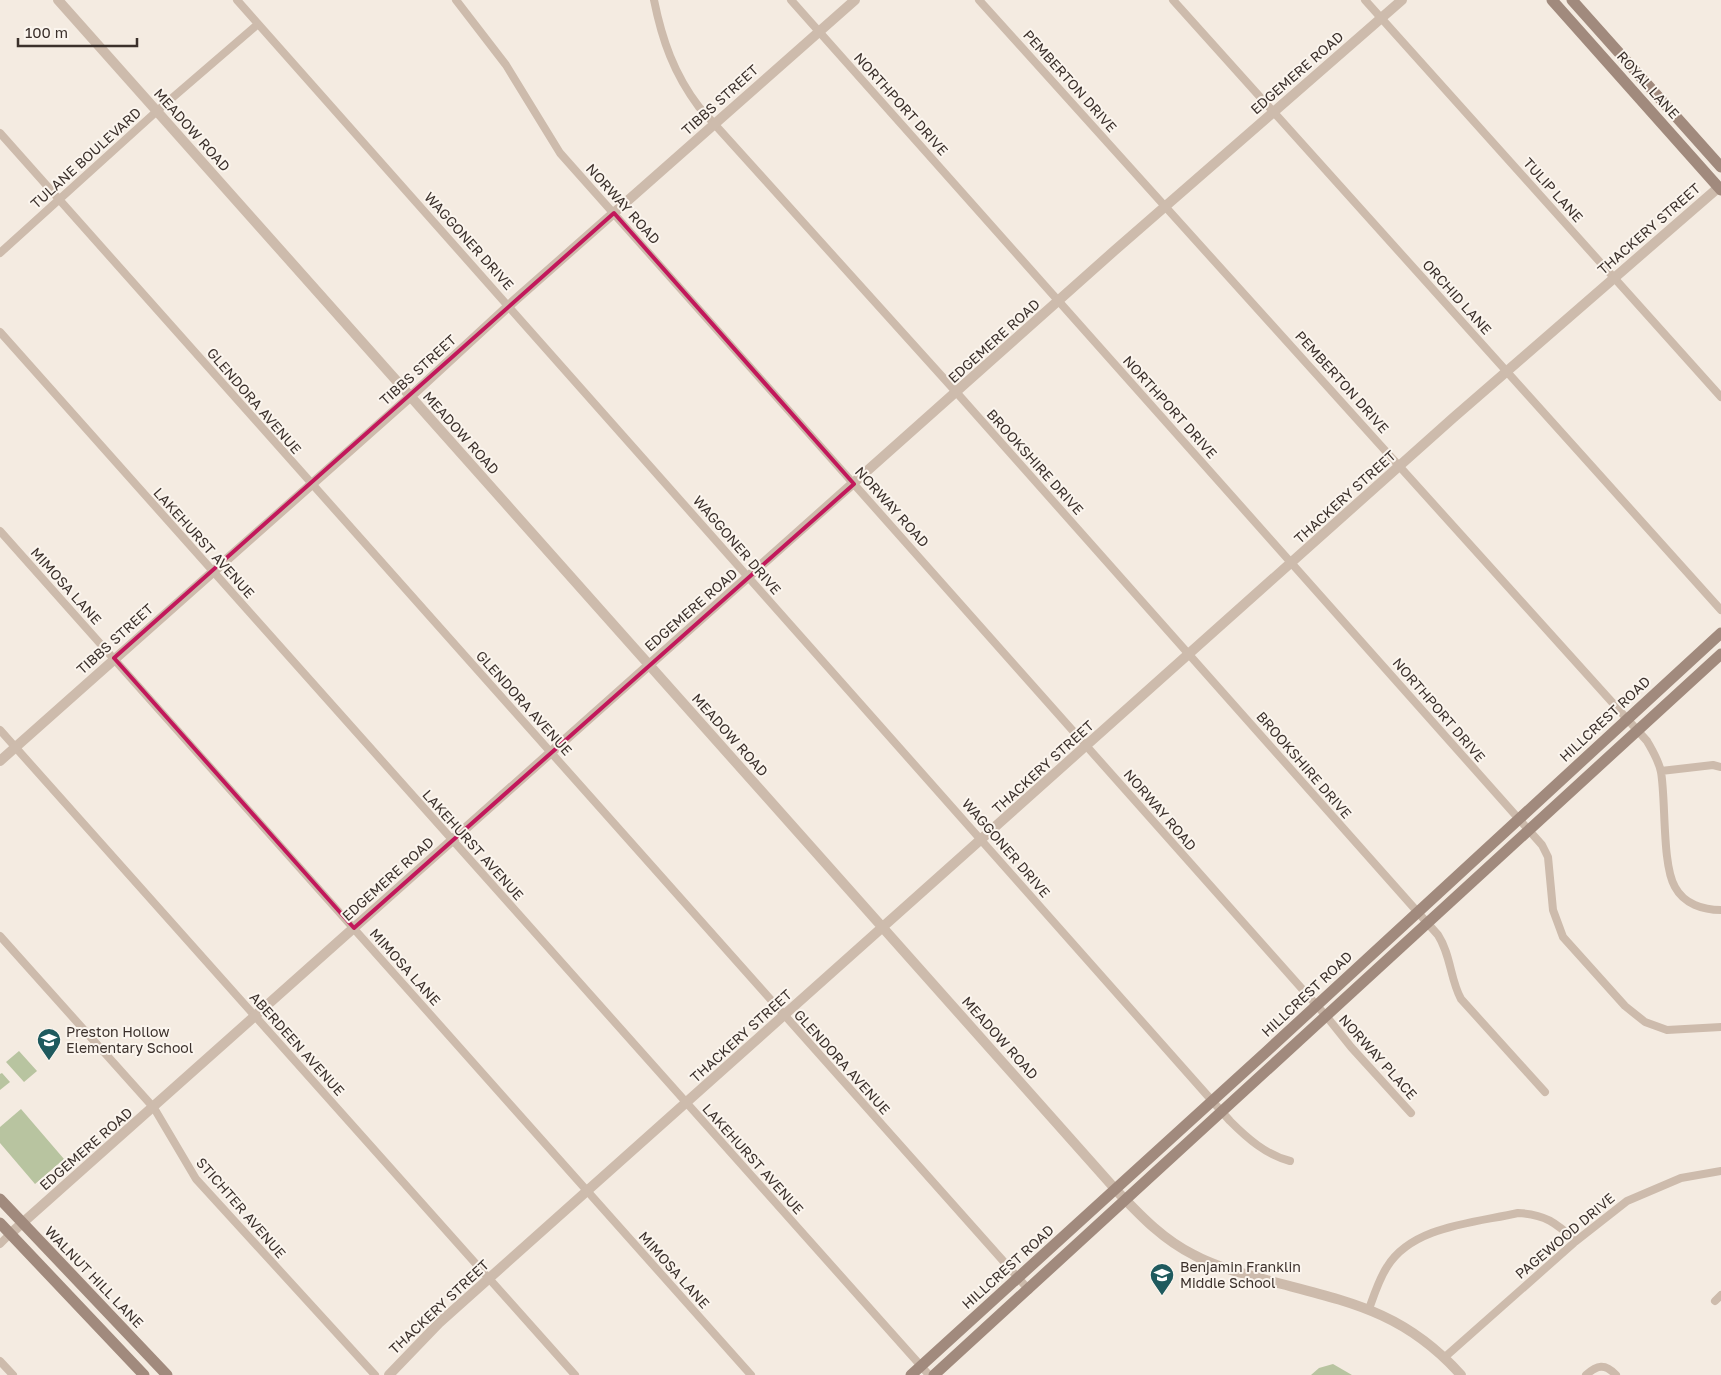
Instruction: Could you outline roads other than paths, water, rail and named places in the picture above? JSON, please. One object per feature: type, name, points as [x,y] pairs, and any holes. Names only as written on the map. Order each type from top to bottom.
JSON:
[{"type":"main road","name":"ROYAL LANE","points":[[1552,0],[1720,187]]},
{"type":"main road","name":"ROYAL LANE","points":[[1572,0],[1721,167]]},
{"type":"main road","points":[[1607,62],[1619,52]]},
{"type":"main road","name":"HILLCREST ROAD","points":[[934,1375],[1126,1201],[1316,1006],[1721,632]]},
{"type":"main road","name":"HILLCREST ROAD","points":[[911,1375],[925,1371],[1018,1278],[1116,1190],[1327,1017],[1721,654]]},
{"type":"main road","name":"WALNUT HILL LANE","points":[[0,1199],[167,1375]]},
{"type":"main road","points":[[0,1223],[144,1375]]},
{"type":"street","name":"MEADOW ROAD","points":[[58,0],[1116,1190],[1152,1228],[1171,1242],[1216,1265],[1368,1309],[1410,1329],[1445,1357],[1461,1375]]},
{"type":"street","name":"WAGGONER DRIVE","points":[[237,0],[510,305],[1217,1107],[1252,1141],[1272,1154],[1290,1161]]},
{"type":"street","name":"NORWAY ROAD","points":[[456,0],[506,65],[560,153],[1327,1017]]},
{"type":"street","name":"BROOKSHIRE DRIVE","points":[[654,0],[659,25],[677,75],[694,100],[1428,924],[1446,950],[1453,982],[1461,999],[1546,1092]]},
{"type":"street","name":"NORTHPORT DRIVE","points":[[791,0],[1529,831]]},
{"type":"street","name":"TIBBS STREET","points":[[0,761],[311,485],[510,305],[855,0]]},
{"type":"street","name":"PEMBERTON DRIVE","points":[[980,0],[1638,731],[1653,752],[1661,771],[1669,865],[1675,888],[1684,899],[1697,906],[1721,910]]},
{"type":"street","name":"ORCHID LANE","points":[[1173,0],[1721,610]]},
{"type":"street","name":"TULIP LANE","points":[[1365,0],[1721,397]]},
{"type":"street","name":"EDGEMERE ROAD","points":[[0,1244],[550,752],[1166,206],[1402,0]]},
{"type":"street","name":"TULANE BOULEVARD","points":[[0,253],[157,111],[258,24]]},
{"type":"street","name":"GLENDORA AVENUE","points":[[0,133],[311,485],[1029,1290]]},
{"type":"street","name":"THACKERY STREET","points":[[389,1375],[422,1339],[587,1191],[1507,371],[1720,187]]},
{"type":"street","name":"LAKEHURST AVENUE","points":[[0,332],[925,1371]]},
{"type":"street","name":"MIMOSA LANE","points":[[0,531],[751,1375]]},
{"type":"street","name":"ABERDEEN AVENUE","points":[[0,730],[575,1375]]},
{"type":"street","points":[[1661,771],[1721,767]]},
{"type":"street","points":[[1529,831],[1545,850],[1548,857],[1553,910],[1564,937],[1625,1006],[1646,1022],[1667,1030],[1721,1027]]},
{"type":"street","name":"STICHTER AVENUE","points":[[0,936],[154,1108],[196,1179],[375,1375]]},
{"type":"street","name":"NORWAY PLACE","points":[[1327,1017],[1351,1048],[1412,1113]]},
{"type":"street","name":"PAGEWOOD DRIVE","points":[[1445,1357],[1614,1209],[1638,1195],[1681,1178],[1721,1171]]},
{"type":"street","points":[[1368,1309],[1386,1267],[1400,1250],[1423,1235],[1518,1213],[1551,1219],[1576,1241]]},
{"type":"street","points":[[1715,1301],[1721,1295]]},
{"type":"street","points":[[0,1361],[13,1375]]},
{"type":"street","points":[[1586,1375],[1595,1368],[1602,1366],[1614,1372]]},
{"type":"place","name":"Preston Hollow Elementary School","points":[[49,1061]]},
{"type":"place","name":"Benjamin Franklin Middle School","points":[[1162,1296]]}]
